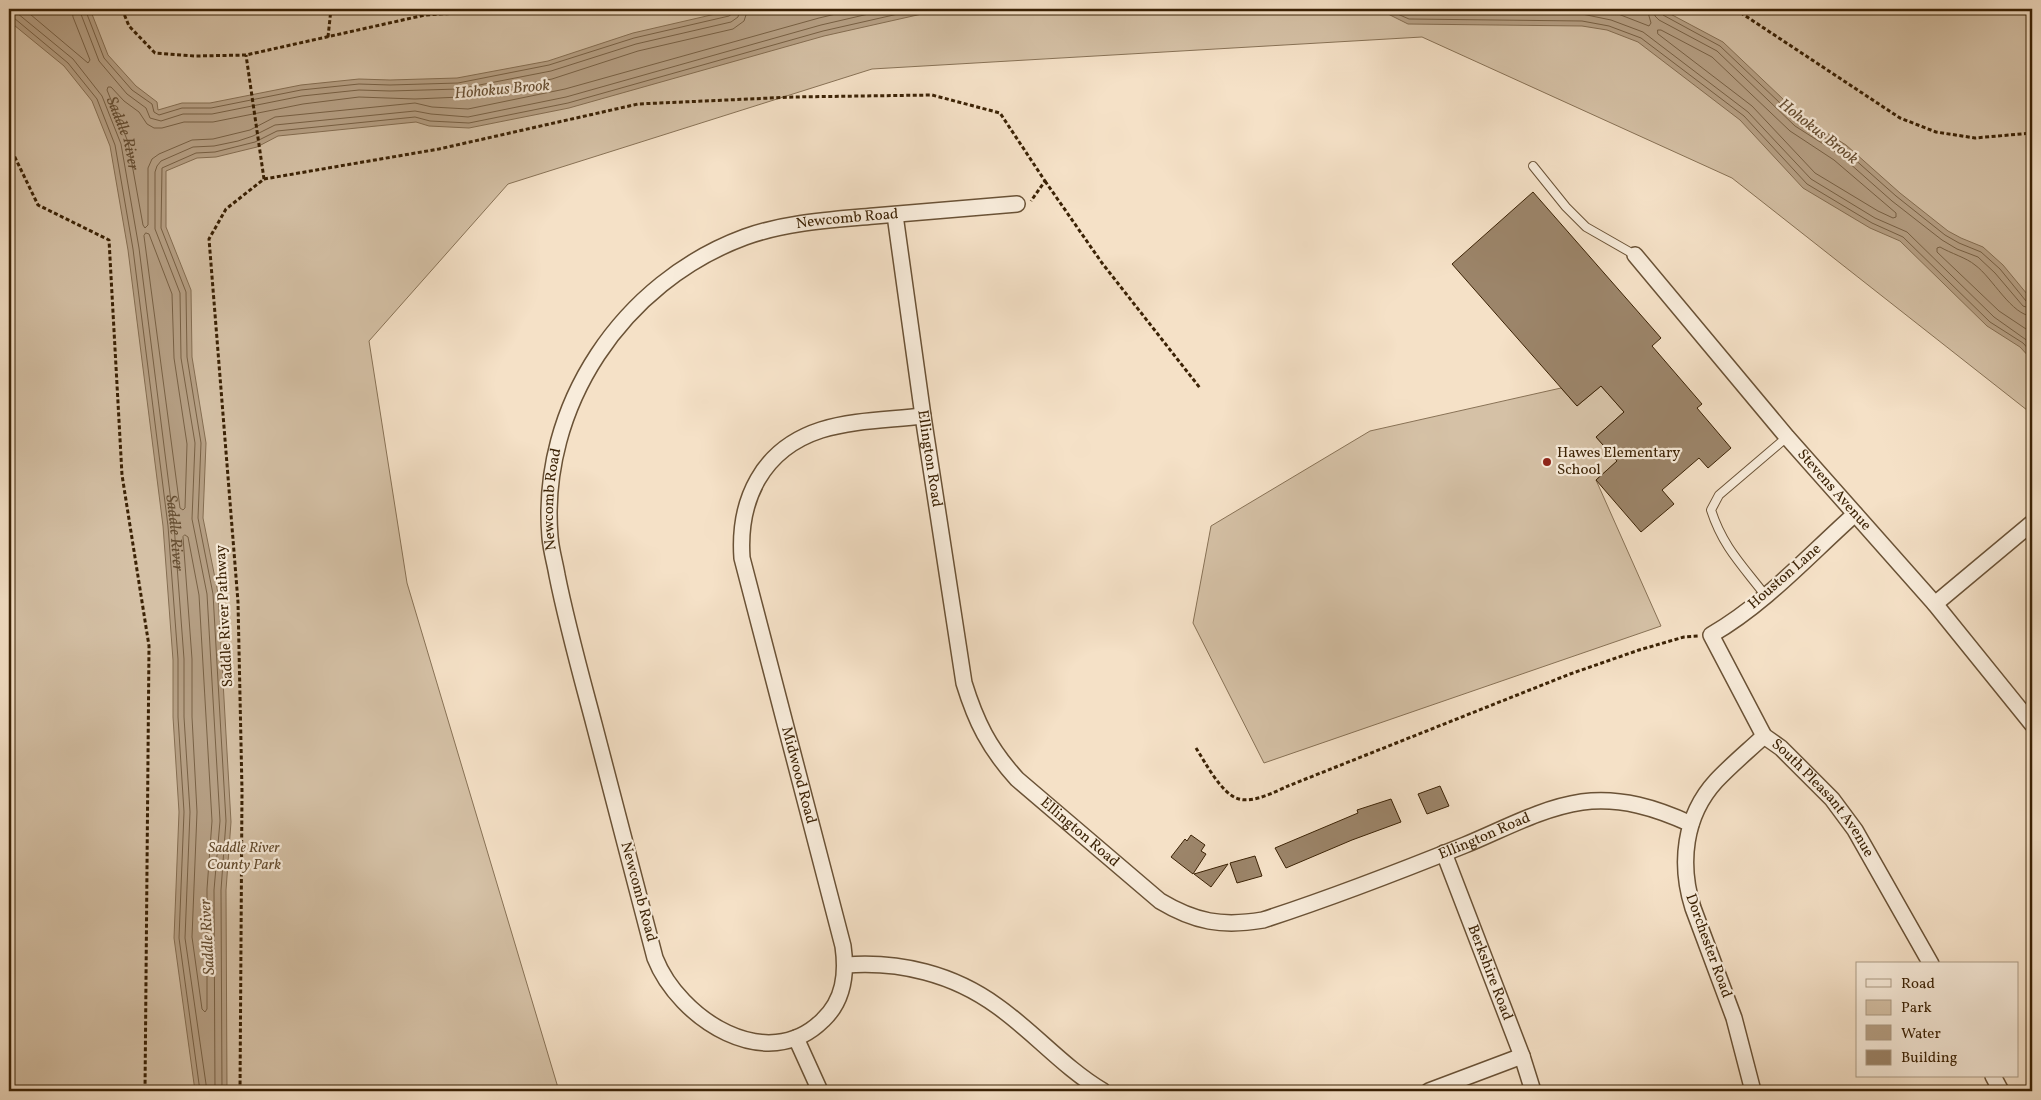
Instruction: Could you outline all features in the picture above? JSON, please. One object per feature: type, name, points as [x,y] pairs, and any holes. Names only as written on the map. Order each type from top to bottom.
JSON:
[{"type":"street","name":"Newcomb Road","points":[[846,965],[844,983],[839,999],[829,1014],[817,1027],[784,1042],[766,1043],[750,1041],[719,1029],[698,1016],[670,986],[658,964],[562,601],[550,538],[552,477],[557,446],[580,383],[596,356],[617,327],[661,284],[686,266],[717,248],[761,232],[802,223],[1016,204]]},
{"type":"street","name":"Ellington Road","points":[[894,215],[922,416],[964,683],[972,711],[999,759],[1017,779],[1160,901],[1190,916],[1218,923],[1241,924],[1263,920],[1444,853],[1557,808],[1582,802],[1609,801],[1635,804],[1661,810],[1691,824]]},
{"type":"street","name":"Stevens Avenue","points":[[1636,255],[1787,437],[1936,604],[2032,724]]},
{"type":"street","name":"Midwood Road","points":[[846,965],[843,946],[742,558],[740,536],[748,498],[757,480],[769,464],[785,449],[802,438],[836,427],[922,416]]},
{"type":"street","name":"Houston Lane","points":[[1711,635],[1729,624],[1765,595],[1855,514]]},
{"type":"street","points":[[1936,604],[2032,523]]},
{"type":"street","name":"South Pleasant Avenue","points":[[1711,635],[1764,736],[1781,748],[1832,799],[1855,830],[1930,962]]},
{"type":"street","name":"Dorchester Road","points":[[1753,1091],[1734,1018],[1687,891],[1684,870],[1691,824],[1703,799],[1716,782],[1764,736]]},
{"type":"street","name":"Berkshire Road","points":[[1444,853],[1522,1056],[1533,1091]]},
{"type":"street","points":[[846,965],[893,965],[919,970],[944,977],[972,990],[997,1006],[1070,1068],[1104,1091]]},
{"type":"street","points":[[796,1038],[820,1091]]},
{"type":"street","points":[[1429,1091],[1522,1056]]},
{"type":"street","points":[[1994,1078],[2002,1091]]},
{"type":"lane","points":[[1533,166],[1566,207],[1586,227],[1636,255]]},
{"type":"lane","points":[[1765,595],[1726,546],[1716,528],[1711,510],[1720,495],[1787,437]]},
{"type":"path","points":[[122,9],[129,26],[155,53],[195,56],[246,55],[426,15],[519,9]]},
{"type":"path","points":[[328,37],[331,9]]},
{"type":"path","points":[[1734,9],[1900,118],[1936,132],[1975,138],[2032,133]]},
{"type":"path","points":[[246,55],[264,179],[439,148],[638,104],[793,97],[932,95],[1000,113],[1102,263],[1200,388]]},
{"type":"path","points":[[9,145],[38,205],[109,240],[122,475],[148,646],[145,1091]]},
{"type":"path","name":"Saddle River Pathway","points":[[240,1091],[242,790],[238,602],[209,239],[226,209],[264,179]]},
{"type":"path","points":[[1016,204],[1026,208],[1045,181]]},
{"type":"path","points":[[1196,748],[1223,788],[1238,799],[1264,797],[1570,674],[1684,637],[1711,635]]},
{"type":"green space","name":"Saddle River County Park","points":[[9,9],[2032,9],[2032,414],[1732,178],[1422,37],[872,69],[508,184],[369,341],[407,583],[559,1091],[9,1091]]},
{"type":"green space","points":[[1601,386],[1624,412],[1596,437],[1617,461],[1596,480],[1661,626],[1264,763],[1193,623],[1211,526],[1370,431],[1561,388],[1577,406]]},
{"type":"water","points":[[9,9],[90,9],[108,55],[136,86],[157,102],[158,110],[182,103],[210,103],[301,85],[359,79],[457,78],[548,61],[633,33],[737,9],[944,9],[824,36],[569,108],[469,128],[429,126],[416,122],[278,136],[257,147],[216,157],[197,158],[166,171],[166,227],[191,290],[192,357],[206,443],[203,518],[218,593],[231,822],[226,890],[227,1091],[195,1091],[174,938],[179,812],[173,717],[173,660],[163,526],[128,250],[110,146],[92,101],[64,66],[9,21]]},
{"type":"water","name":"Hohokus Brook","points":[[1365,9],[1661,9],[1723,42],[1803,118],[1846,145],[1900,193],[1948,231],[1983,247],[2003,265],[2032,300],[2032,360],[2020,347],[1987,326],[1900,241],[1870,228],[1803,188],[1740,120],[1638,42],[1607,30],[1582,26],[1408,24],[1388,14]]},
{"type":"building","points":[[1533,192],[1661,338],[1652,346],[1702,404],[1697,408],[1731,448],[1708,468],[1699,458],[1662,490],[1674,504],[1641,532],[1596,480],[1617,461],[1596,437],[1624,412],[1601,386],[1577,406],[1452,264]]},
{"type":"building","points":[[1440,786],[1449,806],[1427,814],[1418,794]]},
{"type":"building","points":[[1391,799],[1401,822],[1286,868],[1275,848],[1358,813],[1357,810]]},
{"type":"building","points":[[1191,835],[1205,845],[1201,851],[1206,854],[1193,874],[1171,857],[1185,839],[1187,841]]},
{"type":"building","points":[[1255,856],[1262,876],[1237,883],[1230,863]]},
{"type":"building","points":[[1228,864],[1211,887],[1194,874]]},
{"type":"place","name":"Hawes Elementary School","points":[[1547,462]]},
{"type":"water label","name":"Saddle River","points":[[119,134]]},
{"type":"water label","name":"Saddle River","points":[[175,533]]},
{"type":"water label","name":"Saddle River","points":[[208,937]]}]
